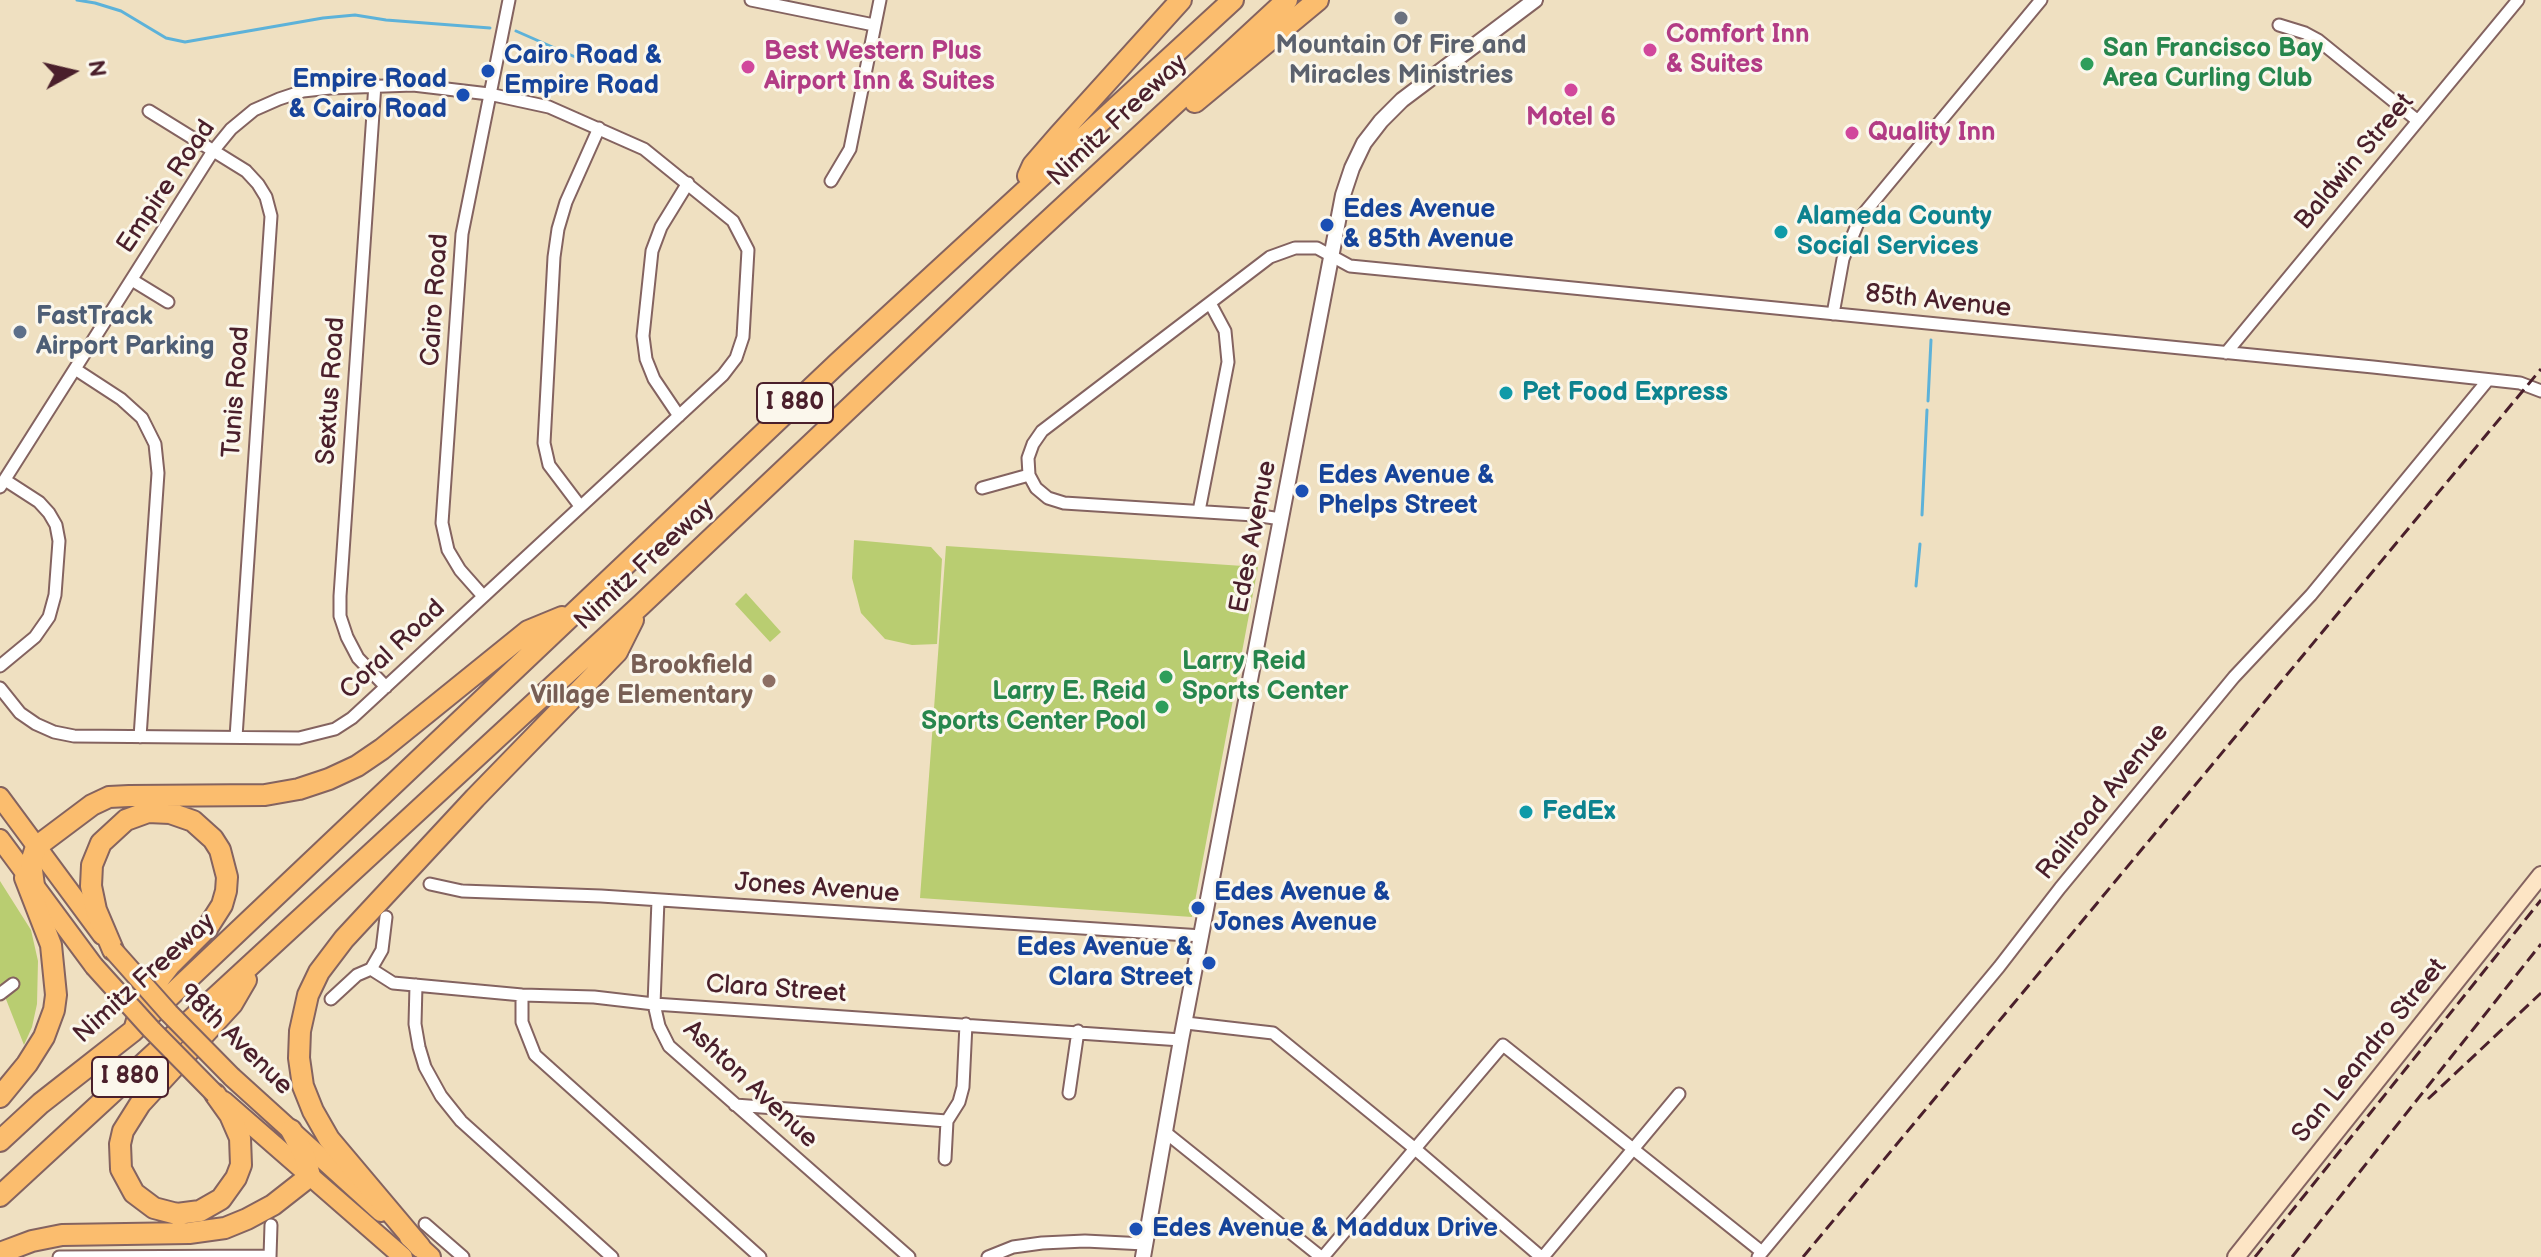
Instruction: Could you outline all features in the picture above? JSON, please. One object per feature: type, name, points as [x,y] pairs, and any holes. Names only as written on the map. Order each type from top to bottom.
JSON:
[{"type":"highway","points":[[1019,194],[1033,165],[1181,0]]},
{"type":"highway","name":"Nimitz Freeway","points":[[0,1141],[41,1103],[133,1031],[573,612],[1019,194],[1233,0]]},
{"type":"highway","name":"Nimitz Freeway","points":[[0,1196],[641,605],[1287,0]]},
{"type":"highway","points":[[1005,261],[1318,0]]},
{"type":"highway","points":[[418,1254],[329,1139],[313,1111],[303,1086],[299,1058],[301,1018],[308,995],[319,972],[344,939],[617,652],[641,605]]},
{"type":"highway","points":[[34,886],[31,862],[36,847],[92,805],[109,797],[265,795],[299,789],[329,779],[357,766],[382,749],[528,631],[573,612]]},
{"type":"highway","points":[[113,950],[96,910],[91,886],[92,865],[101,843],[126,820],[148,812],[170,813],[193,821],[220,850],[227,877],[226,891],[222,905],[208,927],[170,965],[143,1000],[133,1031]]},
{"type":"highway","points":[[0,1097],[44,1037],[56,995],[51,945],[20,867]]},
{"type":"highway","points":[[215,1094],[230,1115],[240,1138],[241,1165],[236,1178],[221,1199],[200,1211],[177,1214],[154,1208],[134,1193],[121,1169],[123,1131],[140,1104],[232,1004],[260,958]]},
{"type":"highway","points":[[0,1253],[32,1241],[70,1234],[189,1233],[225,1228],[247,1219],[273,1205],[310,1176],[304,1154],[291,1130]]},
{"type":"main road","name":"98th Avenue","points":[[0,797],[113,950],[169,1013],[418,1254]]},
{"type":"main road","name":"98th Avenue","points":[[0,839],[94,966],[215,1094],[310,1176],[418,1254]]},
{"type":"main road","name":"San Leandro Street","points":[[2236,1257],[2541,875]]},
{"type":"street","name":"Cairo Road","points":[[483,596],[460,570],[448,550],[442,523],[462,234],[509,0]]},
{"type":"street","points":[[751,0],[874,25]]},
{"type":"street","points":[[831,181],[850,149],[880,0]]},
{"type":"street","name":"Edes Avenue","points":[[1144,1251],[1181,1040],[1343,195],[1364,143],[1381,121],[1402,100],[1535,0]]},
{"type":"street","points":[[1833,314],[1843,259],[1860,218],[2041,0]]},
{"type":"street","name":"Baldwin Street","points":[[2226,353],[2518,0]]},
{"type":"street","points":[[2279,25],[2318,40],[2418,121]]},
{"type":"street","name":"Empire Road","points":[[2,484],[213,151],[254,110],[303,91],[375,84],[489,94],[549,107],[644,149],[733,221],[748,250],[743,337],[736,358]]},
{"type":"street","name":"Sextus Road","points":[[375,84],[340,616],[358,658],[386,687]]},
{"type":"street","name":"Tunis Road","points":[[149,111],[246,171],[266,197],[271,216],[236,737]]},
{"type":"street","points":[[580,506],[549,465],[544,443],[558,229],[566,202],[599,128]]},
{"type":"street","points":[[679,416],[654,379],[646,359],[643,336],[652,251],[661,227],[688,183]]},
{"type":"street","name":"85th Avenue","points":[[1029,475],[1028,458],[1042,431],[1270,257],[1282,251],[1317,248],[1350,266],[2528,384],[2541,391]]},
{"type":"street","points":[[132,280],[168,302]]},
{"type":"street","points":[[1199,511],[1228,362],[1225,331],[1210,303]]},
{"type":"street","name":"Coral Road","points":[[0,688],[20,713],[54,732],[74,736],[299,738],[326,733],[352,718],[386,687],[723,375],[736,358]]},
{"type":"street","points":[[75,369],[121,399],[142,418],[155,444],[158,473],[140,737]]},
{"type":"street","name":"Railroad Avenue","points":[[1760,1255],[2234,677],[2311,595],[2488,380]]},
{"type":"street","points":[[982,488],[1029,475],[1036,488],[1048,498],[1064,503],[1281,519]]},
{"type":"street","points":[[0,666],[35,637],[49,617],[55,595],[59,541],[56,525],[39,502],[2,484]]},
{"type":"street","name":"Jones Avenue","points":[[430,884],[462,891],[658,900],[1202,936]]},
{"type":"street","name":"Ashton Avenue","points":[[658,900],[654,1004],[659,1026],[669,1046],[909,1257]]},
{"type":"street","points":[[331,999],[357,975],[371,969],[382,950],[386,917]]},
{"type":"street","name":"Clara Street","points":[[371,969],[393,983],[522,995],[594,997],[654,1004],[1181,1040]]},
{"type":"street","points":[[0,994],[13,984]]},
{"type":"street","points":[[416,985],[415,1024],[419,1047],[425,1067],[441,1096],[461,1121],[612,1257]]},
{"type":"street","points":[[522,995],[522,1022],[535,1055],[760,1257]]},
{"type":"street","points":[[1186,1023],[1273,1033],[1542,1257],[1679,1094]]},
{"type":"street","points":[[945,1159],[947,1121],[959,1102],[963,1087],[966,1024]]},
{"type":"street","points":[[1069,1093],[1078,1031]]},
{"type":"street","points":[[1165,1132],[1322,1257],[1503,1045],[1633,1148],[1760,1255]]},
{"type":"street","points":[[734,1105],[947,1121]]},
{"type":"street","points":[[425,1224],[463,1257]]},
{"type":"street","points":[[59,1257],[270,1256],[271,1225]]},
{"type":"street","points":[[988,1257],[1013,1247],[1085,1241],[1144,1251]]},
{"type":"street","points":[[1039,1257],[1042,1243]]},
{"type":"green space","points":[[854,540],[931,547],[942,559],[937,644],[912,645],[885,639],[861,613],[852,578]]},
{"type":"green space","points":[[946,546],[1258,567],[1192,917],[920,898]]},
{"type":"green space","points":[[746,593],[781,632],[770,642],[735,604]]},
{"type":"green space","points":[[0,881],[31,930],[38,961],[37,1004],[24,1045],[0,984]]},
{"type":"waterway","points":[[77,0],[121,11],[166,38],[185,42],[355,15],[490,28]]},
{"type":"waterway","points":[[516,31],[582,60]]},
{"type":"waterway","points":[[1928,401],[1931,340]]},
{"type":"waterway","points":[[1922,515],[1927,410]]},
{"type":"waterway","points":[[1916,586],[1920,544]]},
{"type":"railway","points":[[1803,1257],[2541,369]]},
{"type":"railway","points":[[2255,1257],[2541,900]]},
{"type":"railway","points":[[2292,1257],[2541,944]]},
{"type":"railway","points":[[2428,1099],[2541,993]]},
{"type":"place","name":"Mountain Of Fire and Miracles Ministries","points":[[1401,18]]},
{"type":"place","name":"Comfort Inn & Suites","points":[[1650,50]]},
{"type":"place","name":"San Francisco Bay Area Curling Club","points":[[2087,64]]},
{"type":"place","name":"Best Western Plus Airport Inn & Suites","points":[[748,67]]},
{"type":"place","name":"Cairo Road & Empire Road","points":[[488,71]]},
{"type":"place","name":"Motel 6","points":[[1571,90]]},
{"type":"place","name":"Empire Road & Cairo Road","points":[[463,95]]},
{"type":"place","name":"Quality Inn","points":[[1852,133]]},
{"type":"place","name":"Edes Avenue & 85th Avenue","points":[[1327,225]]},
{"type":"place","name":"Alameda County Social Services","points":[[1781,232]]},
{"type":"place","name":"FastTrack Airport Parking","points":[[20,332]]},
{"type":"place","name":"Pet Food Express","points":[[1506,393]]},
{"type":"place","name":"Edes Avenue & Phelps Street","points":[[1302,491]]},
{"type":"place","name":"Larry Reid Sports Center","points":[[1166,677]]},
{"type":"place","name":"Brookfield Village Elementary","points":[[769,681]]},
{"type":"place","name":"Larry E. Reid Sports Center Pool","points":[[1162,707]]},
{"type":"place","name":"FedEx","points":[[1526,812]]},
{"type":"place","name":"Edes Avenue & Jones Avenue","points":[[1198,908]]},
{"type":"place","name":"Edes Avenue & Clara Street","points":[[1209,963]]},
{"type":"place","name":"Edes Avenue & Maddux Drive","points":[[1136,1229]]}]
